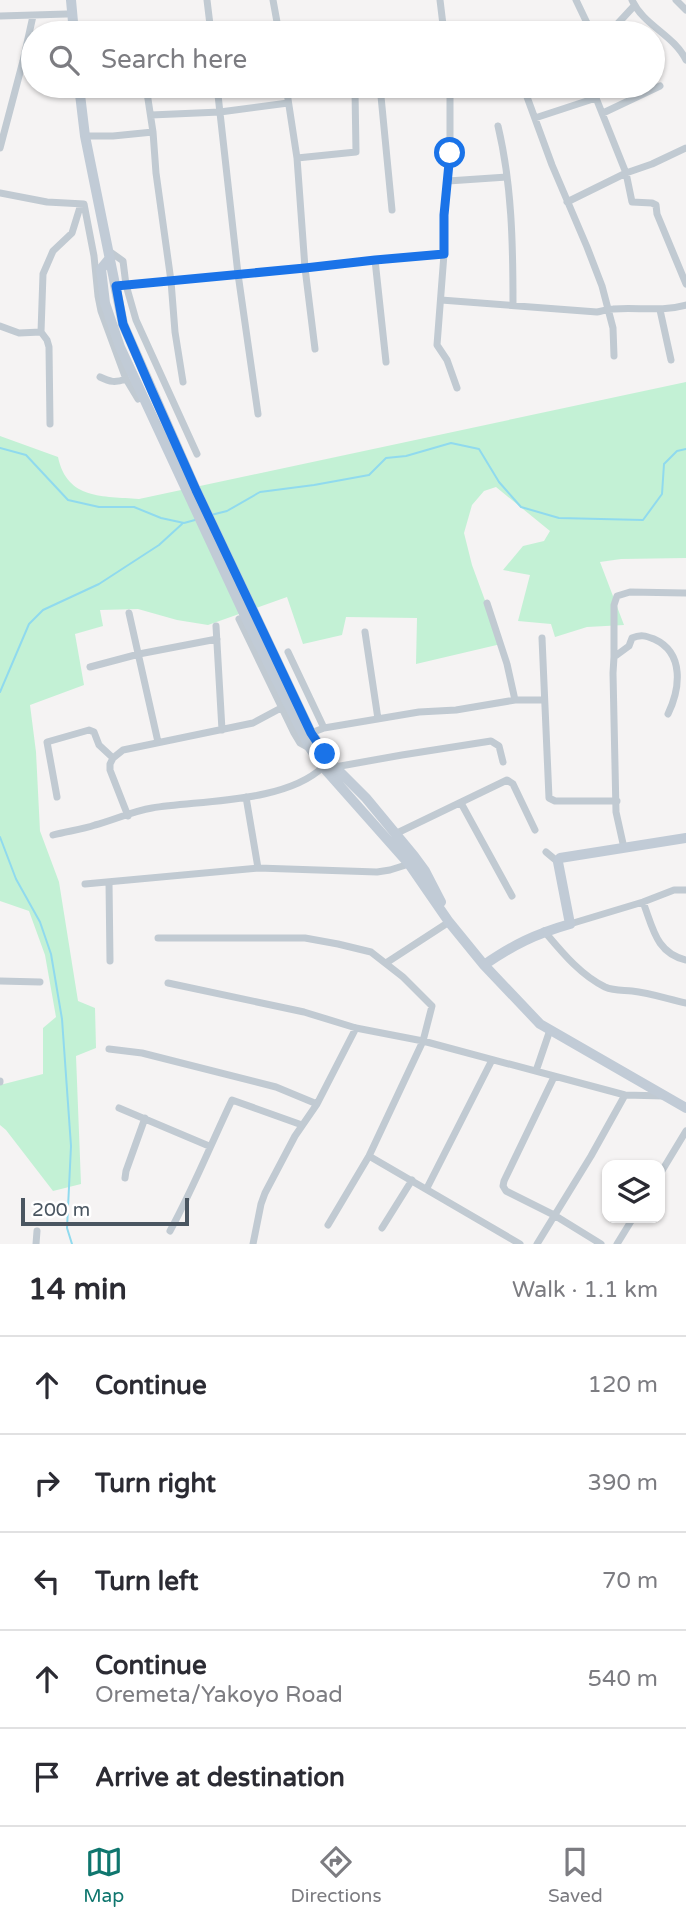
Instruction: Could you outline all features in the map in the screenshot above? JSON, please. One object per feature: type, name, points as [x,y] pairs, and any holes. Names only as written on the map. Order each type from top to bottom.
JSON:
[{"type":"main road","points":[[71,0],[73,21]]},
{"type":"main road","points":[[80,98],[85,136],[109,254],[121,286],[123,324],[310,748],[323,767],[409,864],[449,922],[484,965],[535,1019],[686,1108]]},
{"type":"main road","points":[[109,254],[100,269],[105,303],[120,348],[278,674],[311,733],[335,767],[366,798],[425,871],[449,922]]},
{"type":"main road","points":[[484,965],[514,945],[544,931],[570,924],[558,862],[560,858],[686,838]]},
{"type":"street","points":[[207,0],[210,21]]},
{"type":"street","points":[[273,0],[277,21]]},
{"type":"street","points":[[440,0],[443,21]]},
{"type":"street","points":[[576,0],[586,21]]},
{"type":"street","points":[[676,0],[686,10]]},
{"type":"street","points":[[619,21],[633,3],[649,21]]},
{"type":"street","points":[[0,16],[67,14]]},
{"type":"street","points":[[32,21],[33,16]]},
{"type":"street","points":[[665,36],[682,52],[686,60]]},
{"type":"street","points":[[0,148],[21,69]]},
{"type":"street","points":[[148,98],[183,382]]},
{"type":"street","points":[[218,98],[238,274],[258,414]]},
{"type":"street","points":[[287,98],[315,349]]},
{"type":"street","points":[[296,158],[356,152],[355,98]]},
{"type":"street","points":[[381,98],[392,210]]},
{"type":"street","points":[[450,98],[450,153],[437,345],[447,360],[457,388]]},
{"type":"street","points":[[528,98],[551,165],[602,286],[613,328],[614,356]]},
{"type":"street","points":[[535,118],[596,98],[626,173],[632,202],[656,205],[657,214],[686,284]]},
{"type":"street","points":[[603,113],[635,98]]},
{"type":"street","points":[[151,115],[288,103]]},
{"type":"street","points":[[498,127],[507,177],[513,246],[513,304]]},
{"type":"street","points":[[85,136],[153,132]]},
{"type":"street","points":[[567,202],[686,148]]},
{"type":"street","points":[[448,181],[507,177]]},
{"type":"street","points":[[0,193],[47,202],[85,205],[101,311],[125,379],[138,399]]},
{"type":"street","points":[[50,424],[49,347],[41,332],[43,274],[53,251],[72,233],[81,204]]},
{"type":"street","points":[[197,454],[121,286],[444,254]]},
{"type":"street","points":[[375,260],[386,362]]},
{"type":"street","points":[[441,300],[597,312],[608,309],[660,310],[686,305]]},
{"type":"street","points":[[660,310],[671,360]]},
{"type":"street","points":[[1,329],[41,332]]},
{"type":"street","points":[[100,377],[109,382],[125,379]]},
{"type":"street","points":[[624,848],[617,816],[614,605],[617,596],[629,592],[685,593]]},
{"type":"street","points":[[487,603],[508,664],[515,700]]},
{"type":"street","points":[[129,613],[158,742]]},
{"type":"street","points":[[239,618],[300,743],[310,748]]},
{"type":"street","points":[[216,626],[222,730]]},
{"type":"street","points":[[365,632],[377,719]]},
{"type":"street","points":[[614,657],[629,646],[632,638],[638,636],[645,636],[668,647],[677,666],[675,693],[668,714]]},
{"type":"street","points":[[542,638],[549,798],[555,801],[617,801]]},
{"type":"street","points":[[90,667],[139,654],[217,639]]},
{"type":"street","points":[[288,652],[324,728]]},
{"type":"street","points":[[311,733],[324,728],[419,712],[544,699]]},
{"type":"street","points":[[128,816],[110,770],[113,758],[123,750],[253,723],[281,708]]},
{"type":"street","points":[[57,797],[47,742],[89,730],[94,732],[99,745],[113,758]]},
{"type":"street","points":[[335,767],[491,741],[499,746],[503,762]]},
{"type":"street","points":[[53,835],[150,808],[246,797],[281,789],[306,780],[323,767]]},
{"type":"street","points":[[395,834],[507,780],[513,784],[535,830]]},
{"type":"street","points":[[246,797],[258,868]]},
{"type":"street","points":[[461,803],[512,896]]},
{"type":"street","points":[[546,852],[558,862]]},
{"type":"street","points":[[85,884],[258,868],[377,872],[409,864]]},
{"type":"street","points":[[109,882],[110,961]]},
{"type":"street","points":[[570,924],[674,890],[686,890]]},
{"type":"street","points":[[643,902],[662,947],[671,956],[686,960]]},
{"type":"street","points":[[386,963],[449,922]]},
{"type":"street","points":[[544,931],[569,960],[606,987],[686,1003]]},
{"type":"street","points":[[158,938],[305,938],[338,944],[371,953],[386,963],[432,1006],[423,1041],[369,1156],[328,1225]]},
{"type":"street","points":[[0,981],[40,982]]},
{"type":"street","points":[[167,983],[304,1012],[356,1028],[423,1041],[625,1095],[666,1096]]},
{"type":"street","points":[[253,1244],[265,1193],[302,1125],[317,1104],[356,1028]]},
{"type":"street","points":[[536,1071],[550,1030]]},
{"type":"street","points":[[109,1049],[142,1053],[266,1084],[317,1104]]},
{"type":"street","points":[[427,1188],[492,1060]]},
{"type":"street","points":[[554,1077],[503,1186],[506,1191],[554,1215],[601,1244]]},
{"type":"street","points":[[537,1244],[625,1095]]},
{"type":"street","points":[[170,1231],[232,1100],[302,1125]]},
{"type":"street","points":[[119,1108],[209,1146]]},
{"type":"street","points":[[125,1178],[125,1171],[145,1118]]},
{"type":"street","points":[[665,1166],[686,1131]]},
{"type":"street","points":[[369,1156],[520,1244]]},
{"type":"street","points":[[382,1228],[412,1180]]},
{"type":"street","points":[[617,1244],[630,1223]]},
{"type":"street","points":[[36,1244],[37,1231]]},
{"type":"green space","points":[[686,382],[686,558],[600,562],[624,625],[587,627],[555,637],[551,624],[518,621],[530,575],[503,570],[523,546],[544,541],[550,531],[496,487],[484,491],[472,505],[464,533],[472,565],[501,644],[416,664],[417,618],[346,617],[342,635],[303,644],[287,597],[208,625],[138,609],[100,610],[103,626],[75,634],[84,685],[30,705],[36,752],[40,831],[59,882],[78,1001],[95,1008],[96,1048],[76,1056],[81,1184],[53,1191],[0,1125],[0,1085],[43,1074],[43,1028],[56,1017],[45,955],[29,911],[0,901],[0,436],[58,457],[69,481],[88,493],[139,499]]},
{"type":"waterway","points":[[211,515],[227,511],[260,492],[369,475],[386,458],[406,456],[451,443],[479,449],[499,482],[521,507],[559,518],[643,520],[662,494],[664,464],[677,451],[686,449]]},
{"type":"waterway","points":[[0,448],[26,455],[68,500],[99,507],[134,507],[161,518],[184,523],[195,520]]},
{"type":"waterway","points":[[0,692],[29,624],[43,610],[99,584],[159,545],[182,524]]},
{"type":"waterway","points":[[0,837],[16,879],[40,922],[51,954],[62,1019],[71,1146],[67,1228],[72,1244]]},
{"type":"route","points":[[325,754],[311,733],[196,490],[123,324],[116,286],[444,254],[444,215],[450,153]]}]
